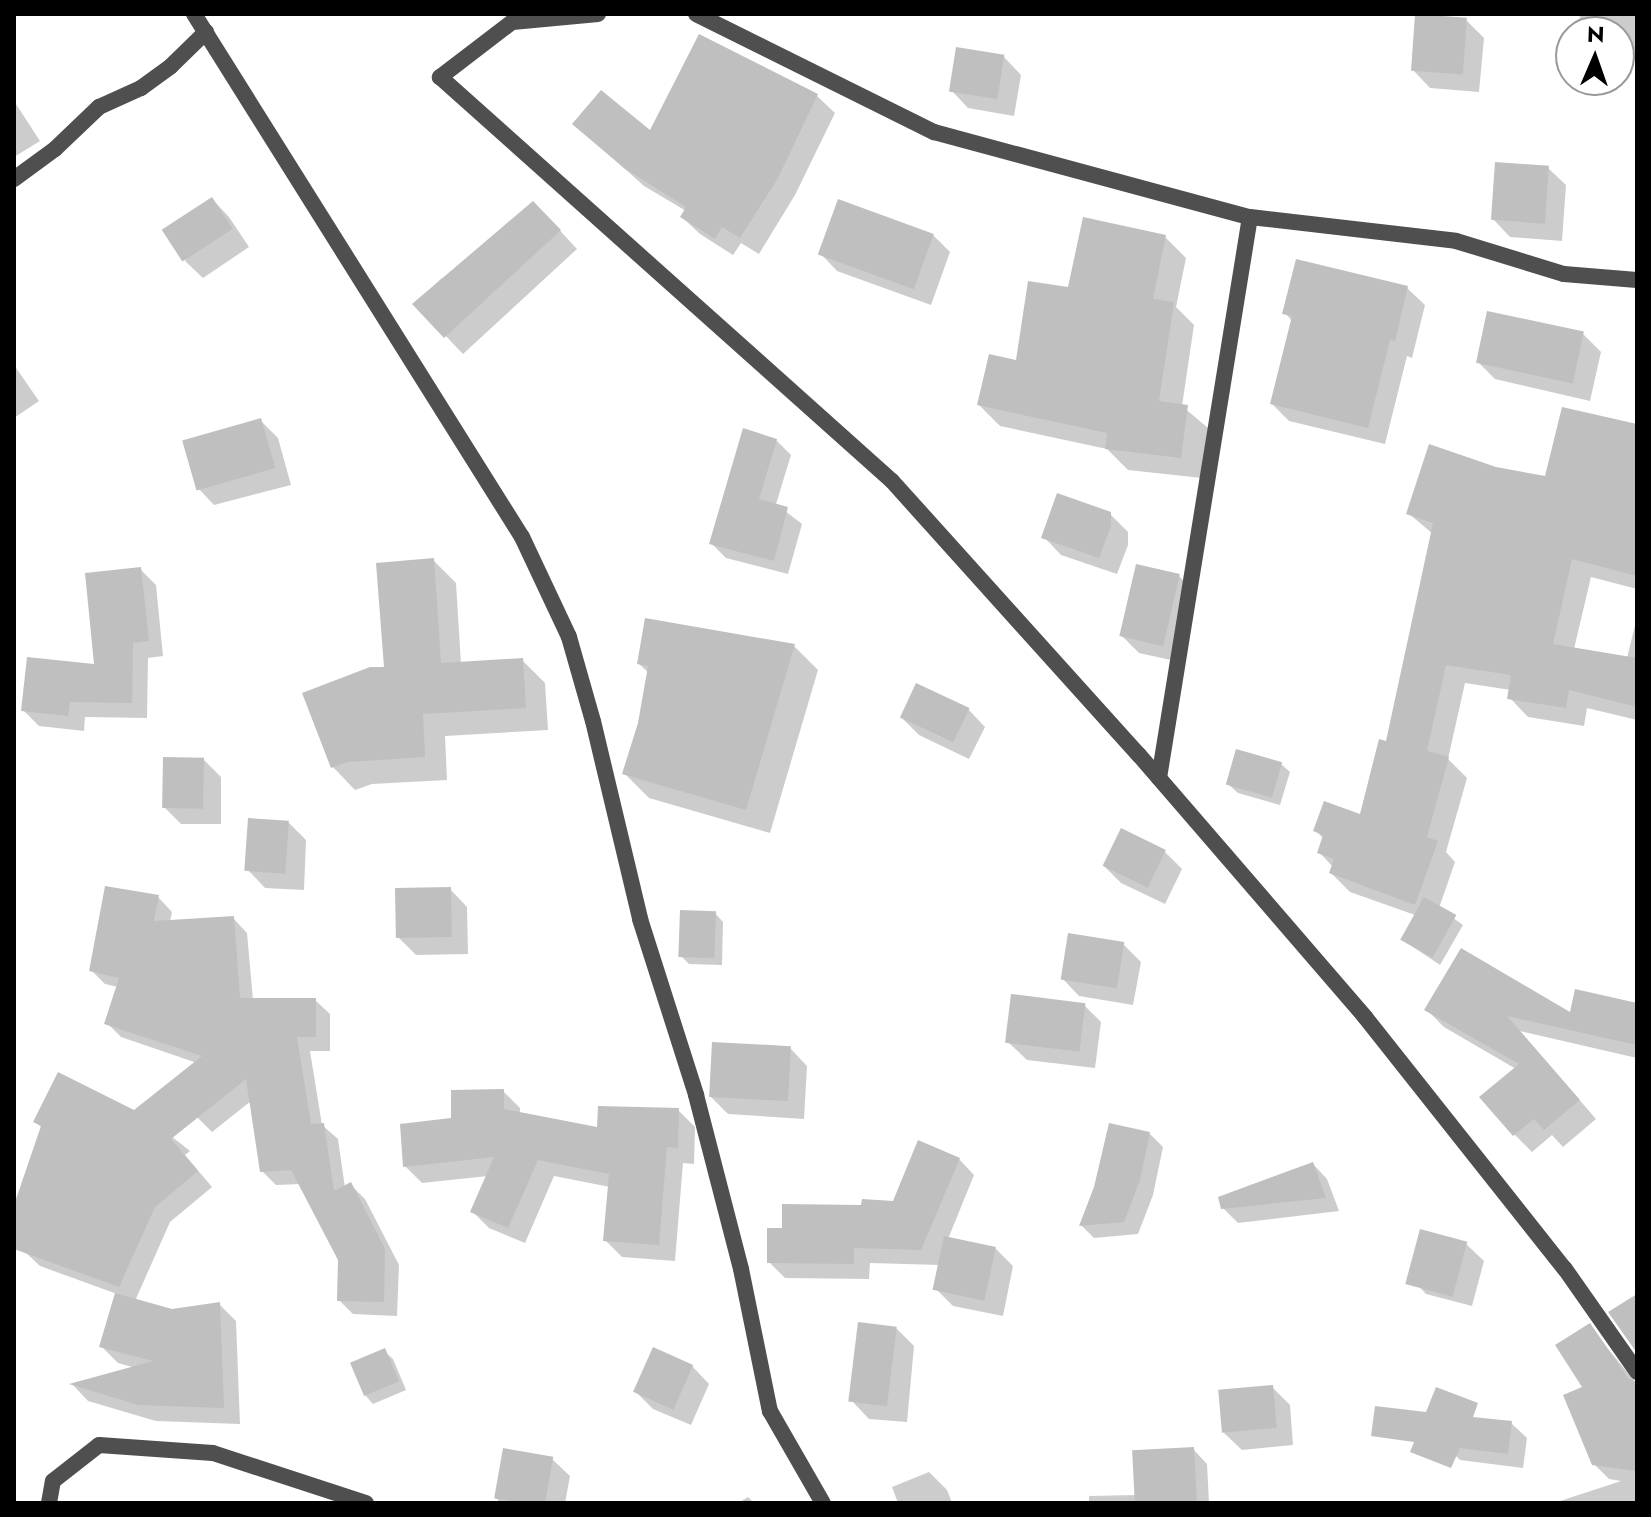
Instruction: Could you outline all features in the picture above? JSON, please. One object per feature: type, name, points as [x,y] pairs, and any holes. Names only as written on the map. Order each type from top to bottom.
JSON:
[{"type":"street","points":[[194,14],[522,537],[569,637],[593,721],[640,919],[700,1110],[741,1269],[770,1411],[823,1503]]},
{"type":"street","points":[[598,14],[512,22],[440,77],[892,481],[1159,778],[1365,1017],[1565,1269],[1637,1372]]},
{"type":"street","points":[[696,14],[934,132],[1250,217],[1456,241],[1564,274],[1637,280]]},
{"type":"street","points":[[14,179],[55,149],[99,107],[141,88],[171,66],[206,32]]},
{"type":"street","points":[[1159,778],[1250,217]]},
{"type":"street","points":[[49,1503],[53,1481],[99,1445],[213,1453],[366,1503]]},
{"type":"building","points":[[1415,14],[1467,18],[1463,74],[1411,71]]},
{"type":"building","points":[[699,34],[818,94],[778,178],[740,238],[722,227],[715,239],[680,217],[686,207],[624,168],[572,124],[601,90],[650,130]]},
{"type":"building","points":[[956,47],[1004,55],[997,99],[949,91]]},
{"type":"building","points":[[1495,162],[1549,166],[1545,224],[1491,220]]},
{"type":"building","points":[[212,197],[233,229],[182,262],[162,230]]},
{"type":"building","points":[[838,199],[934,234],[914,289],[818,254]]},
{"type":"building","points":[[533,201],[561,230],[444,338],[412,304]]},
{"type":"building","points":[[1083,217],[1166,235],[1153,299],[1174,302],[1159,401],[1188,405],[1181,458],[1105,449],[1107,433],[977,405],[989,354],[1016,360],[1028,281],[1068,287]]},
{"type":"building","points":[[1296,259],[1408,286],[1395,341],[1390,340],[1368,428],[1270,404],[1292,316],[1282,314]]},
{"type":"building","points":[[1487,311],[1584,332],[1573,383],[1476,363]]},
{"type":"building","points":[[1562,407],[1637,424],[1637,576],[1572,559],[1553,644],[1637,658],[1637,707],[1569,690],[1566,708],[1507,699],[1511,675],[1446,665],[1427,751],[1449,757],[1427,837],[1438,841],[1415,905],[1329,873],[1334,859],[1317,853],[1323,835],[1313,831],[1324,801],[1360,814],[1379,739],[1386,741],[1433,523],[1406,514],[1429,444],[1496,467],[1545,476]]},
{"type":"building","points":[[261,418],[275,468],[197,491],[182,441]]},
{"type":"building","points":[[743,428],[777,439],[759,499],[788,507],[774,561],[709,544]]},
{"type":"building","points":[[1057,493],[1111,512],[1111,526],[1099,558],[1041,538]]},
{"type":"building","points":[[434,558],[441,663],[523,658],[526,708],[423,714],[425,757],[348,762],[331,768],[302,693],[370,667],[384,667],[376,563]]},
{"type":"building","points":[[1136,564],[1180,574],[1163,646],[1119,636]]},
{"type":"building","points":[[141,567],[149,641],[133,643],[132,703],[70,702],[68,716],[21,711],[27,657],[94,664],[85,573]]},
{"type":"building","points":[[645,618],[795,644],[746,810],[622,774],[638,723],[648,666],[637,664]]},
{"type":"building","points":[[916,683],[969,708],[953,742],[900,717]]},
{"type":"building","points":[[1236,749],[1282,762],[1272,798],[1226,785]]},
{"type":"building","points":[[163,757],[204,758],[203,809],[162,808]]},
{"type":"building","points":[[248,818],[289,821],[285,874],[244,871]]},
{"type":"building","points":[[1121,828],[1166,850],[1148,888],[1103,866]]},
{"type":"building","points":[[105,886],[159,895],[154,921],[234,916],[240,998],[316,998],[316,1037],[297,1037],[311,1124],[324,1123],[334,1191],[351,1182],[385,1249],[384,1302],[337,1301],[338,1260],[291,1170],[260,1172],[246,1079],[171,1139],[198,1171],[155,1207],[119,1287],[14,1249],[14,1205],[41,1126],[33,1122],[58,1072],[134,1110],[202,1056],[104,1024],[119,978],[89,971]]},
{"type":"building","points":[[451,887],[452,937],[396,938],[395,888]]},
{"type":"building","points":[[1424,897],[1456,915],[1433,958],[1400,940]]},
{"type":"building","points":[[680,910],[716,911],[714,958],[678,957]]},
{"type":"building","points":[[1068,933],[1124,942],[1117,988],[1061,979]]},
{"type":"building","points":[[1461,948],[1570,1012],[1575,989],[1637,1003],[1637,1045],[1507,1016],[1580,1100],[1544,1130],[1534,1119],[1513,1136],[1479,1097],[1519,1064],[1424,1010]]},
{"type":"building","points":[[1011,994],[1085,1003],[1079,1052],[1005,1043]]},
{"type":"building","points":[[712,1042],[791,1046],[788,1101],[709,1097]]},
{"type":"building","points":[[504,1089],[504,1109],[597,1127],[598,1106],[679,1108],[678,1148],[667,1147],[659,1245],[603,1241],[609,1174],[538,1160],[508,1228],[470,1212],[494,1157],[403,1167],[400,1124],[451,1118],[451,1090]]},
{"type":"building","points":[[1109,1123],[1150,1132],[1140,1180],[1124,1222],[1079,1226],[1094,1187]]},
{"type":"building","points":[[918,1140],[960,1158],[921,1250],[854,1248],[854,1264],[767,1263],[767,1228],[782,1228],[782,1204],[861,1205],[862,1199],[893,1201]]},
{"type":"building","points":[[1313,1162],[1326,1198],[1221,1209],[1218,1197]]},
{"type":"building","points":[[1420,1229],[1467,1242],[1453,1297],[1405,1284]]},
{"type":"building","points":[[944,1236],[996,1247],[984,1301],[933,1290]]},
{"type":"building","points":[[115,1293],[172,1309],[220,1302],[224,1408],[138,1405],[69,1384],[153,1361],[99,1347]]},
{"type":"building","points":[[1637,1294],[1637,1353],[1608,1312]]},
{"type":"building","points":[[858,1322],[897,1327],[887,1406],[848,1401]]},
{"type":"building","points":[[1590,1323],[1628,1378],[1637,1383],[1637,1471],[1592,1465],[1563,1395],[1582,1387],[1555,1345]]},
{"type":"building","points":[[653,1347],[693,1365],[673,1410],[633,1392]]},
{"type":"building","points":[[385,1348],[399,1381],[364,1396],[350,1363]]},
{"type":"building","points":[[1273,1385],[1277,1428],[1222,1433],[1218,1390]]},
{"type":"building","points":[[1436,1387],[1478,1403],[1473,1417],[1512,1421],[1508,1454],[1460,1448],[1451,1468],[1410,1452],[1414,1442],[1371,1436],[1375,1406],[1426,1412]]},
{"type":"building","points":[[1194,1447],[1197,1503],[1135,1503],[1132,1450]]},
{"type":"building","points":[[503,1448],[553,1457],[545,1503],[494,1498]]}]
